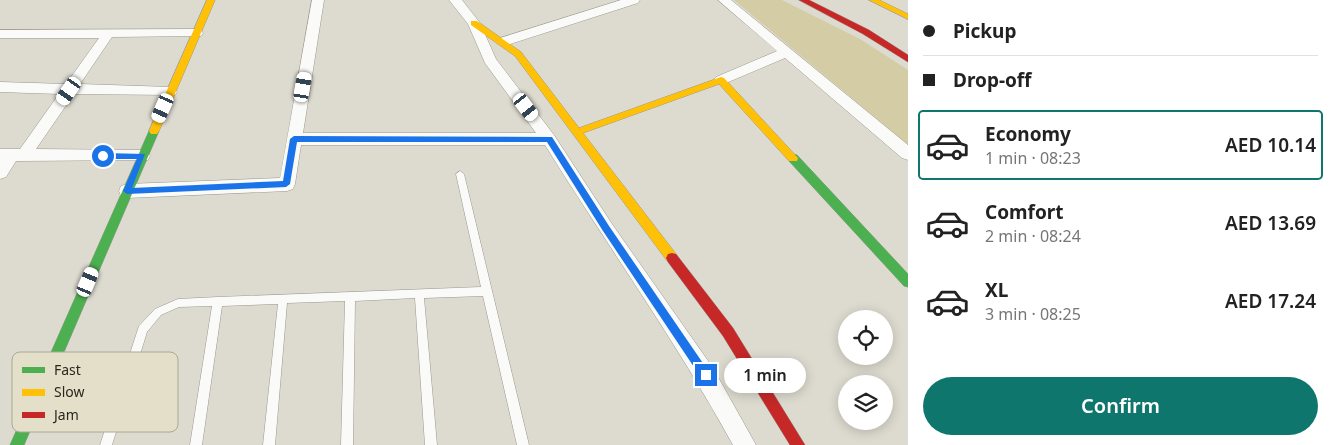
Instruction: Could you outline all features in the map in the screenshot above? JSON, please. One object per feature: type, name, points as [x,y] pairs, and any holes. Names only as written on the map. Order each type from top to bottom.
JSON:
[{"type":"street","points":[[57,352],[211,0]]},
{"type":"street","points":[[127,191],[286,184],[318,0]]},
{"type":"street","points":[[455,0],[474,23],[490,60],[550,139],[606,229],[706,375],[745,445]]},
{"type":"street","points":[[502,42],[634,0]]},
{"type":"street","points":[[724,0],[908,154]]},
{"type":"street","points":[[803,0],[866,32],[908,58]]},
{"type":"street","points":[[873,0],[908,17]]},
{"type":"street","points":[[474,23],[518,54],[728,332],[798,445]]},
{"type":"street","points":[[0,34],[196,33]]},
{"type":"street","points":[[0,173],[12,155],[69,91],[108,34]]},
{"type":"street","points":[[577,132],[721,80],[787,52]]},
{"type":"street","points":[[721,80],[908,282]]},
{"type":"street","points":[[0,87],[69,91],[170,92]]},
{"type":"street","points":[[294,139],[550,139]]},
{"type":"street","points":[[12,155],[142,156]]},
{"type":"street","points":[[17,445],[23,432]]},
{"type":"lane","points":[[460,174],[523,445]]},
{"type":"lane","points":[[136,352],[143,329],[158,312],[178,303],[488,290]]},
{"type":"lane","points":[[419,293],[431,445]]},
{"type":"lane","points":[[347,445],[350,296]]},
{"type":"lane","points":[[269,445],[283,299]]},
{"type":"lane","points":[[196,445],[218,301]]},
{"type":"lane","points":[[106,445],[110,432]]},
{"type":"shaded area","points":[[734,0],[782,0],[860,39],[908,70],[908,145]]},
{"type":"traffic: fast","points":[[58,352],[154,131]]},
{"type":"traffic: fast","points":[[793,158],[908,282]]},
{"type":"traffic: fast","points":[[17,445],[23,432]]},
{"type":"traffic: slow","points":[[154,131],[211,0]]},
{"type":"traffic: slow","points":[[873,0],[908,17]]},
{"type":"traffic: slow","points":[[474,23],[518,54],[672,258]]},
{"type":"traffic: slow","points":[[577,132],[721,80],[793,158]]},
{"type":"traffic: jam","points":[[803,0],[866,32],[908,59]]},
{"type":"traffic: jam","points":[[672,258],[728,332],[798,445]]},
{"type":"route","points":[[103,156],[142,156],[127,191],[286,184],[294,139],[550,139],[606,229],[706,375]]}]
